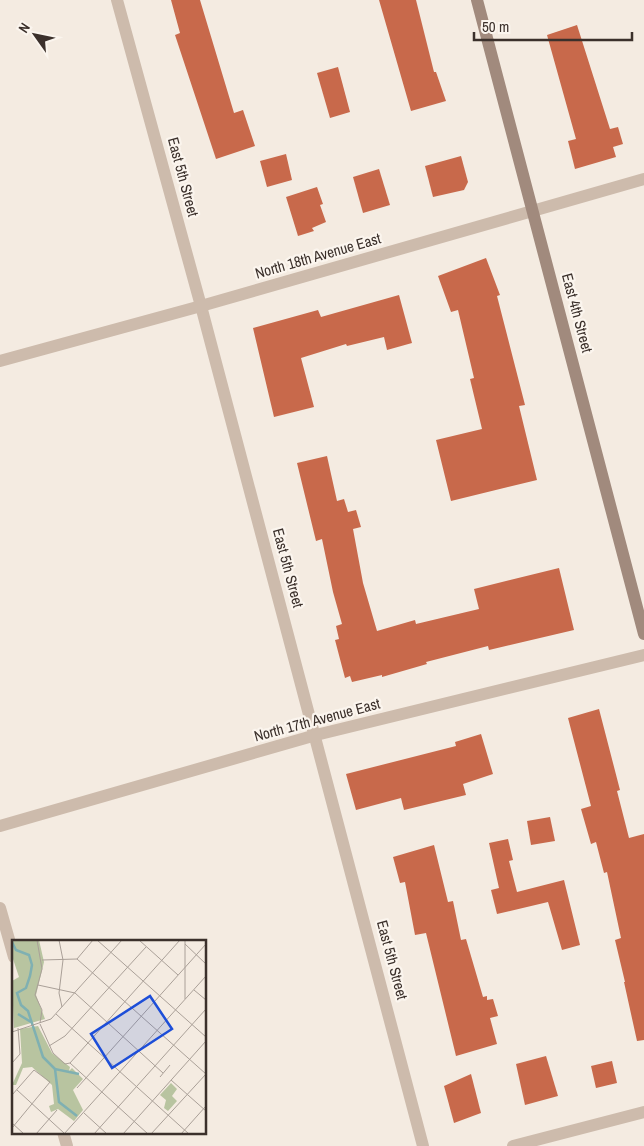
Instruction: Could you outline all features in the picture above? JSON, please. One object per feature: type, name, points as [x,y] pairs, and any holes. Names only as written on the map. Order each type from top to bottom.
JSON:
[{"type":"main road","name":"East 4th Street","points":[[477,0],[644,634]]},
{"type":"street","name":"East 5th Street","points":[[118,0],[316,735],[423,1146]]},
{"type":"street","name":"North 18th Avenue East","points":[[0,361],[201,306],[644,179]]},
{"type":"street","name":"North 17th Avenue East","points":[[0,826],[316,735],[644,655]]},
{"type":"street","points":[[0,908],[12,950]]},
{"type":"street","points":[[513,1146],[644,1112]]},
{"type":"building","points":[[171,0],[200,0],[234,113],[243,110],[255,146],[216,159],[175,35],[180,33]]},
{"type":"building","points":[[379,0],[416,0],[434,72],[436,72],[446,101],[411,111]]},
{"type":"building","points":[[577,25],[610,129],[618,127],[623,144],[613,147],[616,157],[575,169],[568,141],[576,139],[547,35]]},
{"type":"building","points":[[338,67],[350,112],[330,118],[317,73]]},
{"type":"building","points":[[286,154],[292,180],[267,187],[260,161]]},
{"type":"building","points":[[461,156],[468,182],[464,190],[433,197],[425,166]]},
{"type":"building","points":[[379,169],[390,205],[363,213],[353,177]]},
{"type":"building","points":[[317,187],[323,204],[320,205],[326,222],[312,228],[314,231],[298,236],[286,197]]},
{"type":"building","points":[[486,258],[500,295],[497,296],[525,405],[519,406],[537,480],[451,501],[436,440],[482,429],[470,379],[474,378],[458,310],[451,312],[438,276]]},
{"type":"building","points":[[399,295],[412,343],[387,350],[384,337],[347,346],[346,344],[301,358],[314,407],[274,417],[253,328],[318,310],[321,317]]},
{"type":"building","points":[[327,456],[337,501],[344,499],[348,512],[356,510],[361,527],[353,529],[363,583],[377,631],[415,620],[416,624],[479,609],[474,589],[559,568],[574,630],[489,650],[488,646],[426,662],[427,664],[382,677],[382,675],[352,682],[350,676],[345,678],[335,640],[339,639],[336,626],[342,624],[322,539],[316,541],[297,463]]},
{"type":"building","points":[[599,709],[620,790],[617,791],[629,838],[644,834],[644,1040],[637,1041],[615,940],[621,938],[607,872],[604,873],[596,842],[591,844],[581,809],[591,806],[568,718]]},
{"type":"building","points":[[481,734],[493,774],[463,784],[466,795],[404,810],[401,798],[356,810],[346,774],[456,746],[455,742]]},
{"type":"building","points":[[550,817],[555,841],[531,845],[527,821]]},
{"type":"building","points":[[508,839],[513,860],[509,861],[517,892],[564,880],[580,945],[562,950],[548,902],[497,914],[491,890],[499,888],[489,843]]},
{"type":"building","points":[[434,845],[448,902],[453,901],[461,940],[466,939],[483,997],[487,996],[487,1000],[493,999],[498,1016],[490,1018],[497,1044],[456,1056],[426,933],[415,935],[405,882],[400,883],[393,857]]},
{"type":"building","points":[[546,1056],[558,1096],[525,1105],[516,1064]]},
{"type":"building","points":[[612,1061],[617,1083],[596,1088],[591,1066]]},
{"type":"building","points":[[471,1074],[481,1113],[454,1123],[444,1086]]}]
